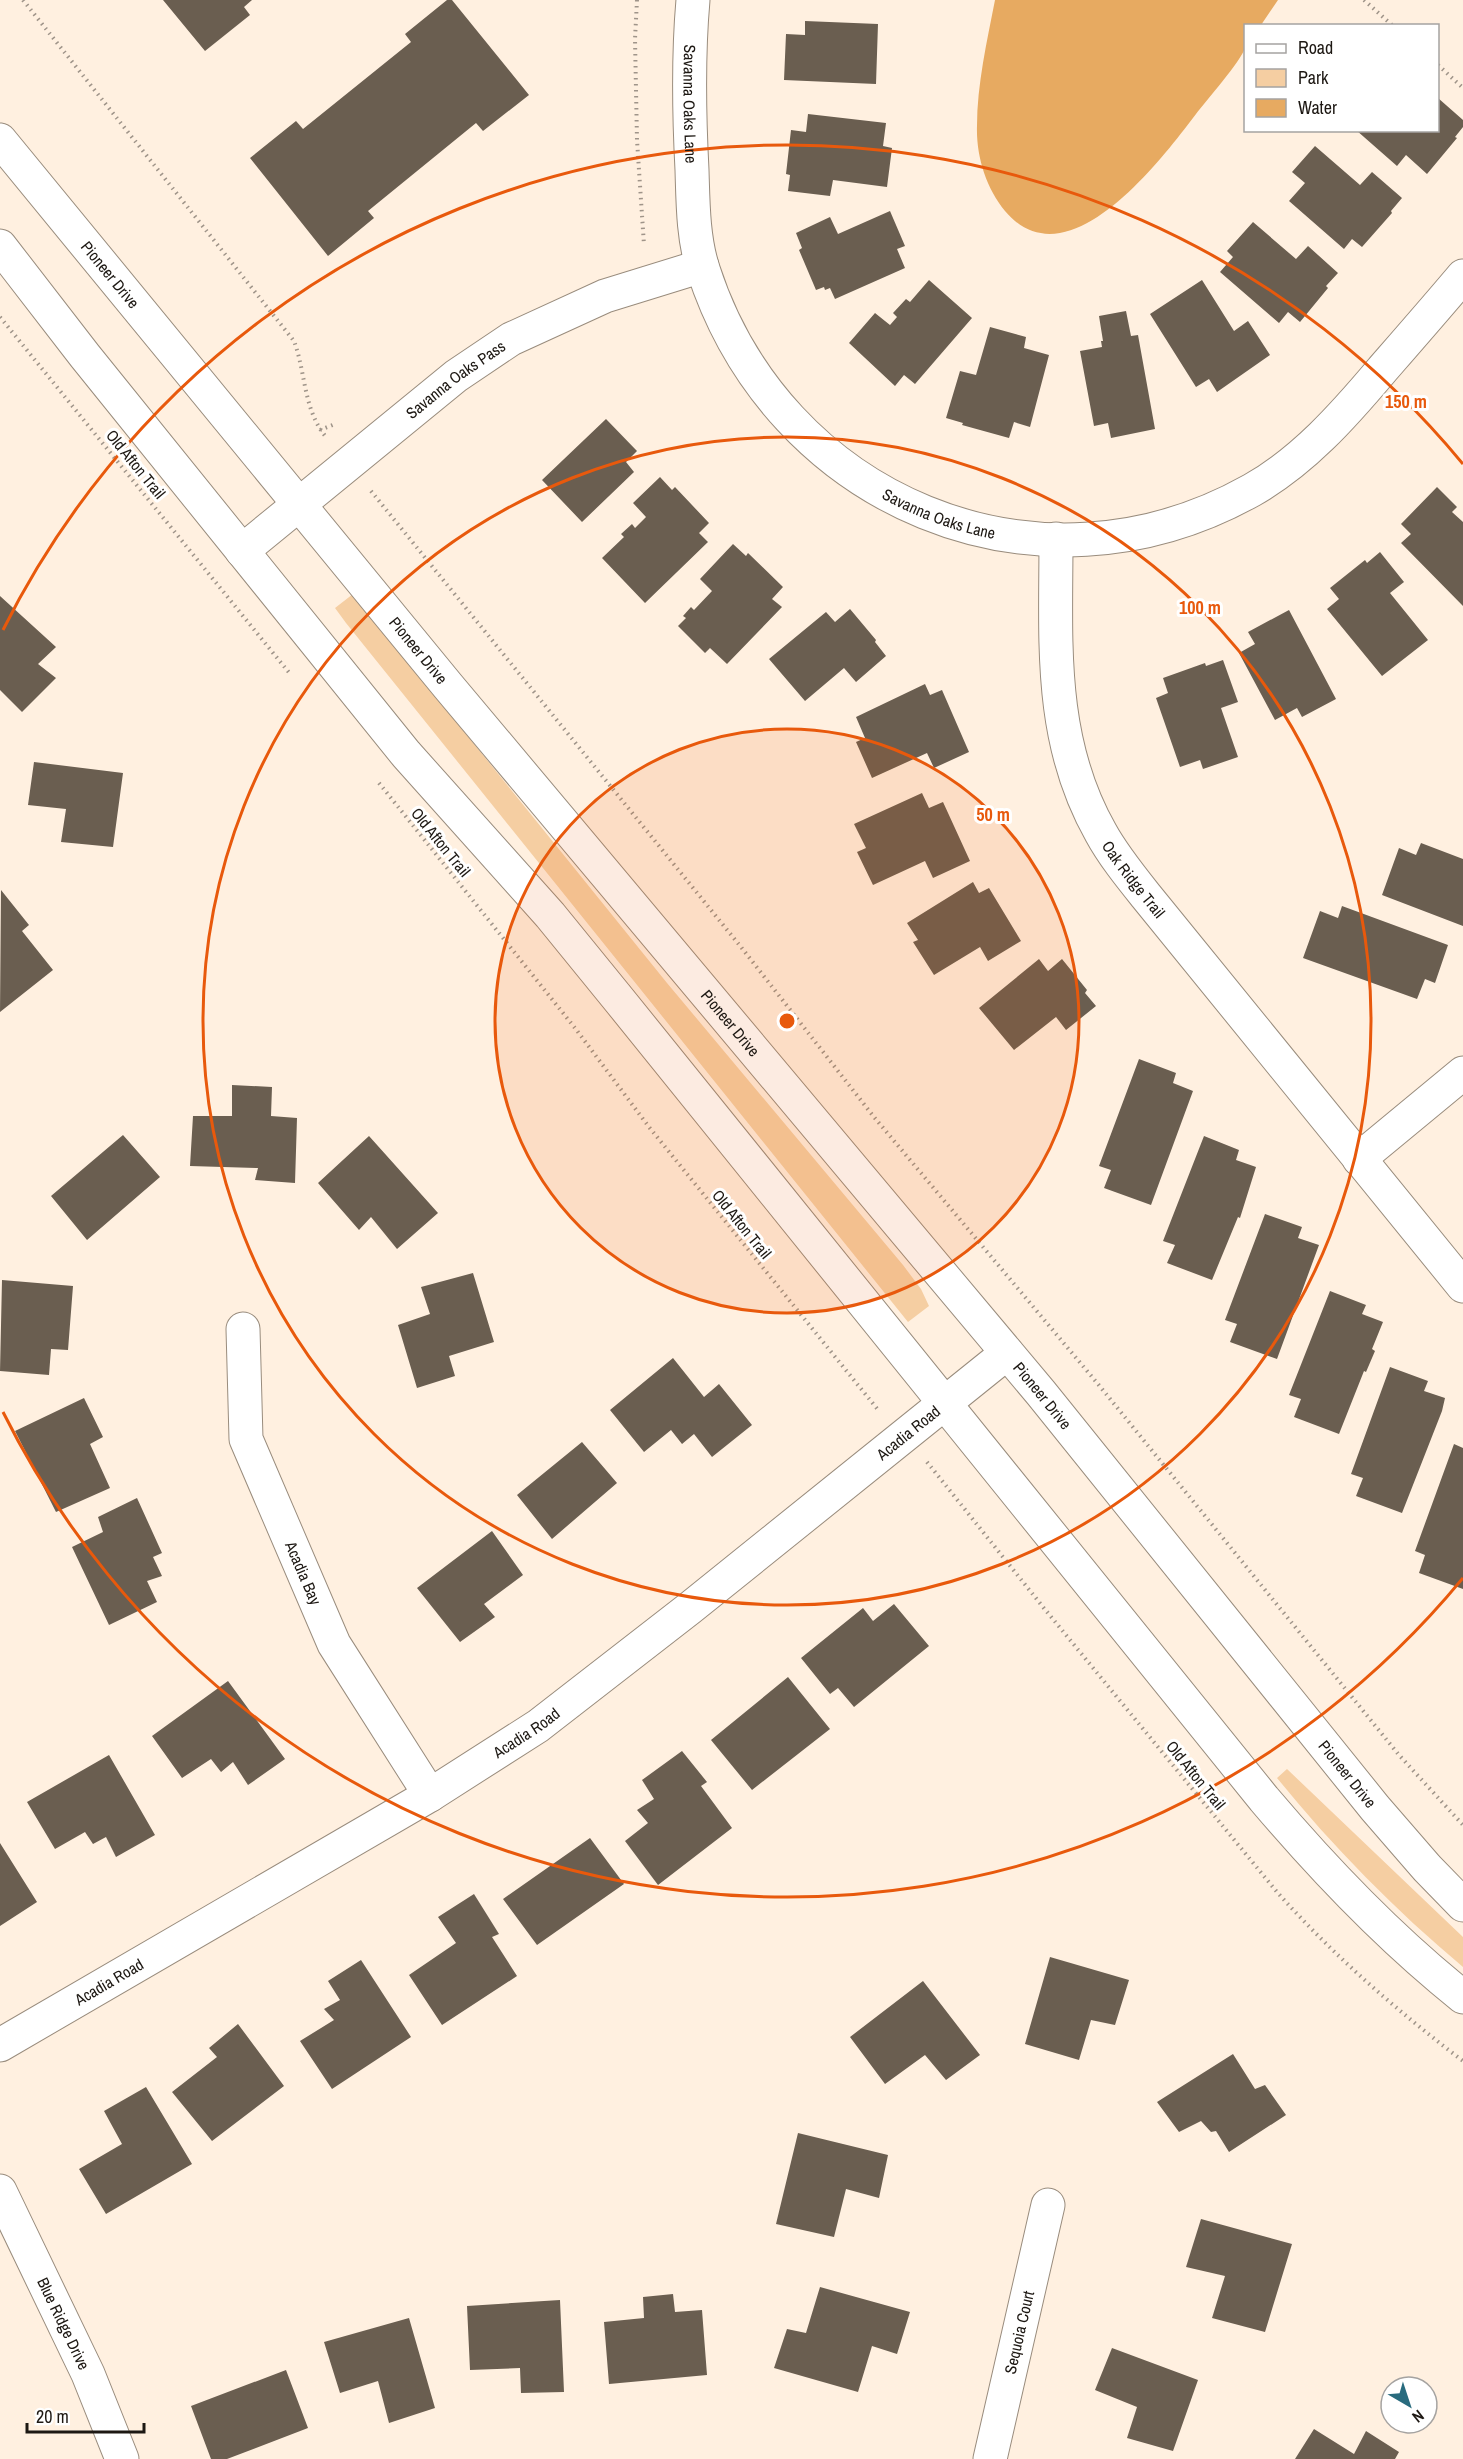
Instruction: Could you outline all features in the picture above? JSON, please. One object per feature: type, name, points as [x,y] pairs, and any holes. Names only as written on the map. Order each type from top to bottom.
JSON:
[{"type":"street","name":"Savanna Oaks Lane","points":[[693,0],[689,58],[694,219],[702,266],[734,340],[756,379],[792,423],[838,464],[889,496],[928,514],[993,532],[1056,539],[1098,538],[1175,524],[1225,504],[1274,476],[1331,427],[1463,276]]},
{"type":"street","name":"Pioneer Drive","points":[[0,140],[610,881],[1007,1353],[1400,1838],[1463,1905]]},
{"type":"street","points":[[0,246],[85,356],[406,754],[550,915],[1305,1848],[1385,1930],[1463,1997]]},
{"type":"street","name":"Savanna Oaks Pass","points":[[243,551],[456,376],[511,339],[604,296],[702,266]]},
{"type":"street","name":"Oak Ridge Trail","points":[[1056,539],[1057,693],[1064,736],[1077,780],[1101,834],[1146,896],[1463,1286]]},
{"type":"street","points":[[1359,1159],[1463,1073]]},
{"type":"street","name":"Acadia Bay","points":[[243,1329],[246,1439],[334,1644],[430,1794]]},
{"type":"street","name":"Acadia Road","points":[[0,2045],[430,1794],[538,1726],[690,1608],[1007,1353]]},
{"type":"street","name":"Blue Ridge Drive","points":[[0,2191],[88,2374],[122,2459]]},
{"type":"street","name":"Sequoia Court","points":[[990,2459],[1048,2205]]},
{"type":"path","points":[[23,0],[294,341],[300,358],[311,416],[320,430]]},
{"type":"path","points":[[637,0],[636,130],[643,243]]},
{"type":"path","points":[[1364,0],[1391,24]]},
{"type":"path","points":[[1439,67],[1463,88]]},
{"type":"path","name":"Old Afton Trail","points":[[0,317],[295,680]]},
{"type":"path","points":[[395,521],[741,947],[874,1117],[1091,1376],[1399,1755],[1463,1825]]},
{"type":"path","name":"Old Afton Trail","points":[[377,781],[858,1387]]},
{"type":"path","name":"Old Afton Trail","points":[[940,1476],[1049,1615],[1295,1912],[1389,2002],[1463,2061]]},
{"type":"green space","points":[[353,594],[667,983],[903,1265],[921,1289],[929,1306],[908,1322],[346,623],[335,608]]},
{"type":"green space","points":[[1287,1769],[1463,1937],[1463,1967],[1389,1900],[1320,1829],[1277,1778]]},
{"type":"water","points":[[995,0],[1278,0],[1262,24],[1244,24],[1244,50],[1237,62],[1160,159],[1137,184],[1111,208],[1083,225],[1056,234],[1030,230],[1005,211],[992,192],[980,160],[977,137],[977,110]]},
{"type":"building","points":[[163,0],[252,0],[244,7],[250,15],[205,51]]},
{"type":"building","points":[[447,0],[452,0],[529,95],[483,131],[476,123],[368,211],[374,218],[328,256],[250,158],[296,121],[303,129],[411,42],[405,34]]},
{"type":"building","points":[[805,21],[878,24],[876,84],[784,80],[786,34],[805,35]]},
{"type":"building","points":[[1439,99],[1463,120],[1463,127],[1455,137],[1457,138],[1427,174],[1406,155],[1397,166],[1358,132],[1439,132]]},
{"type":"building","points":[[808,114],[886,123],[883,146],[892,148],[887,187],[833,180],[830,196],[788,191],[790,175],[786,174],[791,130],[806,132]]},
{"type":"building","points":[[1315,146],[1360,185],[1372,172],[1402,198],[1362,247],[1352,239],[1344,249],[1289,201],[1305,183],[1292,172]]},
{"type":"building","points":[[890,211],[905,246],[897,249],[905,268],[835,299],[830,288],[825,290],[824,287],[816,290],[799,250],[802,248],[796,233],[830,217],[838,234]]},
{"type":"building","points":[[1253,222],[1296,259],[1308,246],[1338,273],[1300,322],[1288,312],[1279,323],[1220,272],[1233,257],[1227,251]]},
{"type":"building","points":[[929,280],[972,318],[915,384],[904,375],[895,386],[849,343],[875,313],[890,325],[897,317],[893,313],[906,299],[910,302]]},
{"type":"building","points":[[1202,280],[1234,331],[1248,321],[1270,355],[1217,392],[1209,379],[1196,387],[1150,314]]},
{"type":"building","points":[[1126,311],[1131,336],[1138,335],[1155,429],[1111,438],[1108,423],[1094,426],[1080,351],[1102,347],[1099,316]]},
{"type":"building","points":[[990,327],[1026,337],[1024,348],[1049,355],[1030,427],[1014,422],[1009,438],[962,425],[963,423],[946,418],[960,371],[976,375]]},
{"type":"building","points":[[606,419],[637,451],[626,462],[634,472],[582,522],[542,480]]},
{"type":"building","points":[[660,477],[672,490],[675,487],[709,523],[699,533],[708,542],[645,603],[602,558],[624,537],[621,534],[632,524],[635,528],[646,517],[633,503]]},
{"type":"building","points":[[1437,487],[1457,507],[1452,512],[1463,522],[1463,606],[1401,543],[1411,534],[1401,524]]},
{"type":"building","points":[[733,544],[746,556],[748,553],[783,587],[772,599],[782,607],[727,664],[710,648],[705,653],[678,626],[686,618],[683,616],[691,607],[694,610],[712,591],[700,579]]},
{"type":"building","points":[[1380,552],[1404,582],[1390,593],[1428,640],[1382,676],[1327,609],[1339,599],[1330,588],[1365,560],[1367,563]]},
{"type":"building","points":[[0,596],[56,647],[38,664],[56,678],[22,712],[0,690]]},
{"type":"building","points":[[850,609],[886,656],[856,682],[844,668],[805,701],[769,659],[826,612],[835,622]]},
{"type":"building","points":[[1289,610],[1336,699],[1302,717],[1297,708],[1275,720],[1239,653],[1255,644],[1248,632]]},
{"type":"building","points":[[1223,660],[1238,702],[1221,708],[1238,757],[1203,769],[1200,760],[1180,767],[1156,698],[1168,693],[1163,678],[1205,663],[1206,666]]},
{"type":"building","points":[[925,684],[930,695],[942,690],[969,752],[934,768],[927,753],[872,778],[856,742],[865,738],[856,717]]},
{"type":"building","points":[[34,762],[123,773],[113,847],[61,842],[66,809],[28,805]]},
{"type":"building","points":[[922,793],[929,808],[943,802],[970,861],[933,878],[925,861],[873,885],[857,852],[866,848],[854,824]]},
{"type":"building","points":[[1421,843],[1463,859],[1463,926],[1382,895],[1399,848],[1416,855]]},
{"type":"building","points":[[973,882],[979,893],[989,888],[1021,941],[988,961],[980,947],[934,975],[913,942],[918,940],[907,923]]},
{"type":"building","points":[[1,890],[29,925],[22,931],[53,970],[0,1012]]},
{"type":"building","points":[[1342,906],[1448,945],[1435,983],[1425,979],[1417,999],[1303,958],[1320,911],[1338,918]]},
{"type":"building","points":[[1039,959],[1048,971],[1062,959],[1087,990],[1085,993],[1096,1006],[1066,1030],[1056,1017],[1014,1050],[979,1008]]},
{"type":"building","points":[[1139,1059],[1176,1073],[1173,1083],[1193,1091],[1151,1205],[1104,1188],[1111,1170],[1099,1166]]},
{"type":"building","points":[[232,1085],[272,1087],[271,1116],[297,1118],[295,1183],[255,1180],[258,1168],[190,1166],[193,1116],[232,1116]]},
{"type":"building","points":[[123,1135],[160,1177],[87,1240],[51,1196]]},
{"type":"building","points":[[369,1136],[438,1213],[397,1249],[371,1217],[359,1230],[318,1183]]},
{"type":"building","points":[[1204,1136],[1239,1150],[1236,1160],[1256,1167],[1240,1218],[1238,1217],[1212,1280],[1167,1263],[1175,1245],[1163,1241]]},
{"type":"building","points":[[1265,1214],[1302,1227],[1298,1238],[1319,1245],[1277,1359],[1230,1342],[1237,1324],[1225,1320]]},
{"type":"building","points":[[473,1273],[494,1342],[449,1356],[455,1376],[417,1388],[398,1325],[430,1314],[421,1287]]},
{"type":"building","points":[[2,1280],[73,1286],[68,1350],[51,1349],[49,1375],[0,1371]]},
{"type":"building","points":[[1330,1291],[1366,1305],[1362,1314],[1383,1322],[1372,1349],[1375,1351],[1366,1372],[1364,1371],[1339,1434],[1294,1417],[1301,1399],[1289,1395]]},
{"type":"building","points":[[673,1358],[704,1397],[719,1384],[752,1425],[712,1457],[694,1434],[682,1444],[671,1430],[644,1452],[610,1410]]},
{"type":"building","points":[[1390,1367],[1428,1381],[1424,1391],[1445,1398],[1402,1513],[1356,1496],[1363,1478],[1351,1474]]},
{"type":"building","points":[[84,1398],[103,1437],[90,1444],[110,1488],[56,1512],[15,1431]]},
{"type":"building","points":[[582,1442],[617,1483],[552,1539],[517,1495]]},
{"type":"building","points":[[1454,1444],[1463,1448],[1463,1589],[1419,1573],[1425,1555],[1415,1551]]},
{"type":"building","points":[[137,1498],[162,1553],[153,1557],[162,1576],[147,1581],[157,1602],[109,1625],[72,1547],[103,1532],[98,1517]]},
{"type":"building","points":[[492,1531],[523,1575],[484,1604],[495,1617],[460,1642],[417,1588]]},
{"type":"building","points":[[894,1604],[929,1646],[854,1707],[838,1688],[830,1694],[801,1658],[863,1608],[873,1621]]},
{"type":"building","points":[[788,1677],[830,1729],[752,1790],[711,1740]]},
{"type":"building","points":[[228,1681],[285,1759],[248,1785],[233,1762],[221,1772],[211,1759],[182,1778],[152,1736]]},
{"type":"building","points":[[682,1751],[707,1782],[701,1786],[732,1828],[658,1885],[625,1841],[648,1823],[637,1810],[654,1799],[642,1780]]},
{"type":"building","points":[[109,1755],[155,1835],[116,1857],[106,1837],[93,1844],[85,1832],[55,1849],[27,1802]]},
{"type":"building","points":[[590,1838],[624,1884],[537,1945],[503,1899]]},
{"type":"building","points":[[0,1843],[37,1902],[0,1926]]},
{"type":"building","points":[[474,1894],[499,1934],[492,1937],[517,1976],[442,2025],[409,1975],[456,1943],[438,1917]]},
{"type":"building","points":[[1050,1957],[1129,1980],[1115,2025],[1091,2020],[1079,2060],[1025,2044]]},
{"type":"building","points":[[361,1960],[411,2037],[332,2089],[300,2041],[334,2020],[324,2009],[340,2000],[328,1981]]},
{"type":"building","points":[[923,1981],[980,2055],[946,2080],[925,2055],[885,2084],[850,2037]]},
{"type":"building","points":[[238,2024],[284,2086],[212,2141],[172,2092],[217,2057],[209,2048]]},
{"type":"building","points":[[1233,2054],[1255,2089],[1265,2085],[1286,2115],[1229,2152],[1216,2131],[1211,2132],[1201,2121],[1179,2132],[1157,2102]]},
{"type":"building","points":[[146,2087],[192,2164],[106,2214],[79,2169],[122,2144],[104,2111]]},
{"type":"building","points":[[798,2133],[888,2155],[879,2198],[846,2189],[834,2237],[776,2224]]},
{"type":"building","points":[[1201,2219],[1292,2244],[1265,2332],[1212,2318],[1225,2276],[1186,2267]]},
{"type":"building","points":[[820,2287],[910,2312],[897,2354],[872,2346],[858,2392],[774,2368],[787,2329],[806,2333]]},
{"type":"building","points":[[673,2294],[675,2312],[702,2310],[707,2375],[609,2384],[604,2322],[644,2318],[643,2297]]},
{"type":"building","points":[[560,2300],[564,2392],[521,2393],[520,2368],[470,2370],[467,2306]]},
{"type":"building","points":[[409,2318],[435,2408],[389,2423],[378,2381],[340,2393],[324,2342]]},
{"type":"building","points":[[1112,2348],[1198,2380],[1173,2451],[1127,2438],[1137,2407],[1095,2390]]},
{"type":"building","points":[[286,2370],[308,2428],[227,2459],[211,2459],[191,2406]]},
{"type":"building","points":[[1314,2429],[1354,2454],[1366,2431],[1399,2452],[1395,2459],[1295,2459]]}]
